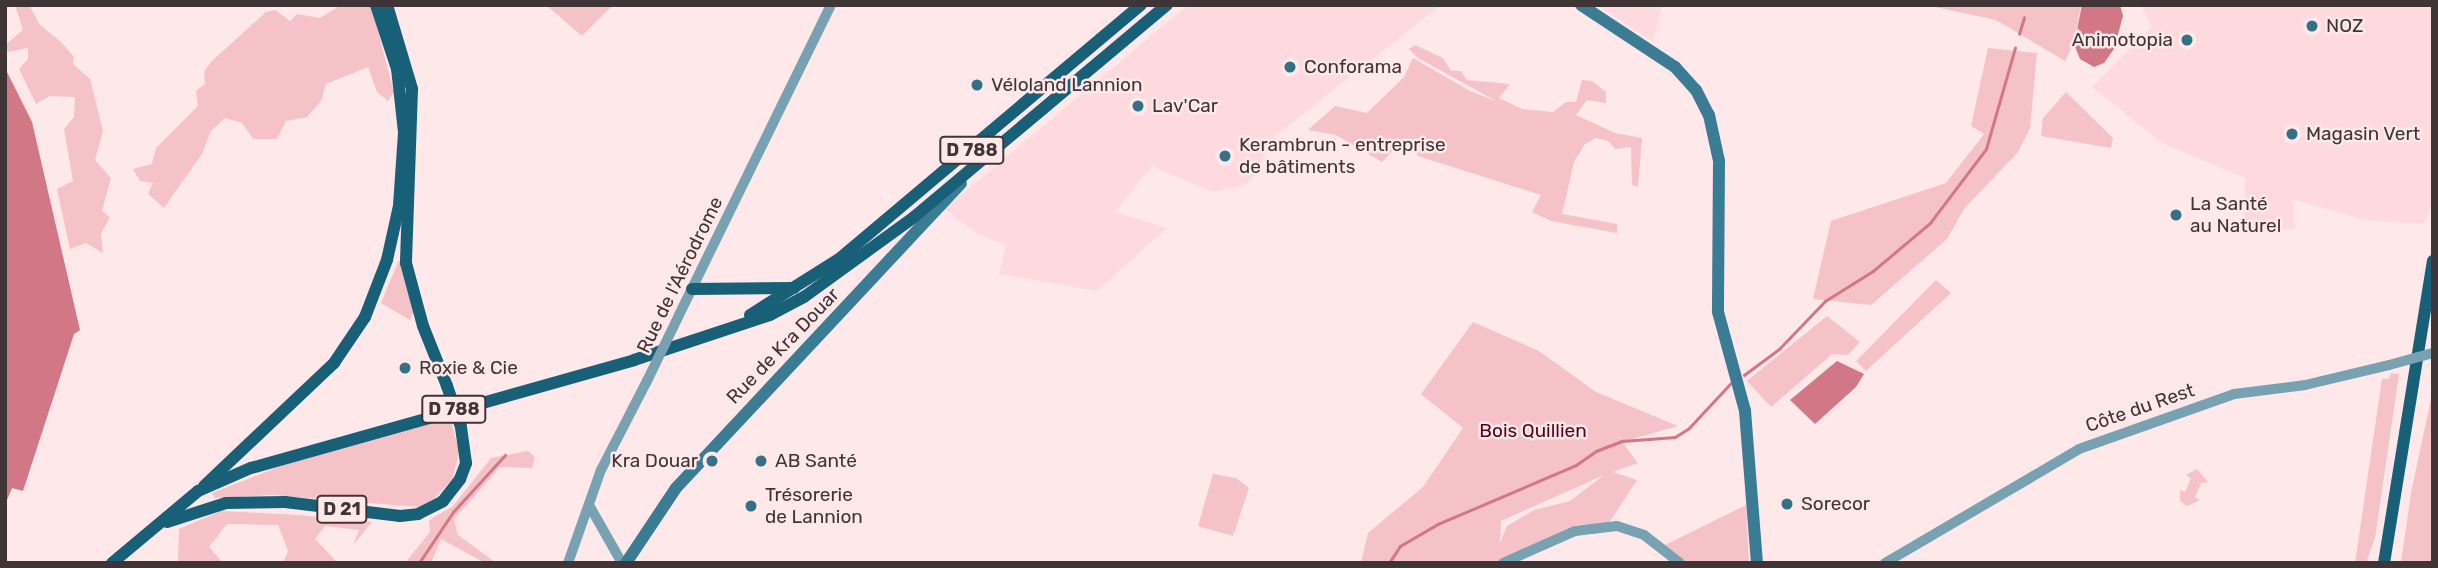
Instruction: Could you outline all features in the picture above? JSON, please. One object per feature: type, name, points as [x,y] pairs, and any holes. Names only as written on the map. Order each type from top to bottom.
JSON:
[{"type":"main road","points":[[198,491],[334,363],[365,317],[387,260],[399,206],[404,132],[397,69],[376,5]]},
{"type":"main road","name":"D 21","points":[[160,525],[196,509],[226,503],[285,502],[400,516],[418,514],[443,501],[460,479],[466,463],[461,427],[423,326],[406,263],[414,133],[406,60],[387,5]]},
{"type":"main road","name":"D 788","points":[[713,334],[798,288],[839,260],[1141,5]]},
{"type":"main road","name":"D 788","points":[[112,563],[198,491],[293,453],[713,334],[770,315],[815,290],[978,165],[1167,5]]},
{"type":"main road","points":[[1581,5],[1675,67],[1696,90],[1709,115],[1719,161],[1718,312],[1746,420],[1757,563]]},
{"type":"main road","name":"Rue de Kra Douar","points":[[624,563],[676,488],[978,165]]},
{"type":"main road","points":[[2384,563],[2433,261]]},
{"type":"main road","points":[[692,289],[798,288]]},
{"type":"street","name":"Rue de l'Aérodrome","points":[[568,563],[601,470],[831,5]]},
{"type":"street","name":"Côte du Rest","points":[[1885,563],[2079,449],[2234,394],[2305,385],[2433,354]]},
{"type":"street","points":[[589,505],[624,563]]},
{"type":"street","points":[[1503,563],[1574,531],[1617,526],[1644,535],[1680,563]]},
{"type":"shaded area","points":[[1188,5],[1441,5],[1274,137],[1253,178],[1244,185],[1213,192],[1152,166],[1115,212],[1167,228],[1097,291],[999,274],[1006,245],[978,234],[944,209]]},
{"type":"shaded area","points":[[1597,5],[1662,5],[1653,42]]},
{"type":"shaded area","points":[[2082,5],[2120,5],[2123,16],[2114,49],[2104,63],[2094,67],[2080,59],[2074,44]]},
{"type":"shaded area","points":[[2141,5],[2433,5],[2433,203],[2424,224],[2365,220],[2292,199],[2295,229],[2244,230],[2245,178],[2162,143],[2092,87],[2152,27]]},
{"type":"shaded area","points":[[5,68],[32,122],[80,330],[74,334],[23,491],[12,488],[5,505]]},
{"type":"shaded area","points":[[1837,361],[1864,374],[1856,387],[1815,424],[1790,400]]},
{"type":"green space","points":[[15,5],[29,5],[40,25],[61,42],[74,57],[73,64],[90,79],[103,131],[95,160],[111,178],[102,211],[110,217],[101,234],[103,253],[86,243],[70,249],[57,189],[73,181],[64,129],[74,117],[75,97],[50,96],[36,104],[19,69],[28,59],[28,48],[8,52],[5,45],[23,30]]},
{"type":"green space","points":[[341,5],[371,5],[394,92],[388,101],[377,92],[368,67],[326,84],[321,101],[307,117],[286,121],[277,139],[253,139],[242,123],[225,118],[211,131],[202,154],[164,208],[148,194],[153,183],[140,181],[133,169],[152,164],[156,148],[198,106],[196,91],[205,84],[204,72],[212,61],[266,12],[275,10],[290,21],[297,14],[320,18]]},
{"type":"green space","points":[[546,5],[613,5],[582,36]]},
{"type":"green space","points":[[1926,5],[2081,5],[2073,44],[2065,61],[1996,20]]},
{"type":"green space","points":[[1415,45],[1443,58],[1451,71],[1461,71],[1467,80],[1510,84],[1499,98],[1522,109],[1553,112],[1566,102],[1576,102],[1582,80],[1592,81],[1606,92],[1606,103],[1587,100],[1576,115],[1615,133],[1642,138],[1638,187],[1632,185],[1631,147],[1615,149],[1608,141],[1596,138],[1585,144],[1574,162],[1562,214],[1617,224],[1617,233],[1551,221],[1532,212],[1541,195],[1421,157],[1399,144],[1382,162],[1336,135],[1308,130],[1335,106],[1367,113],[1404,77],[1413,58],[1470,91],[1496,101],[1418,58],[1409,49]]},
{"type":"green space","points":[[1988,48],[2037,53],[2030,128],[2018,152],[1964,209],[1947,239],[1871,305],[1813,299],[1831,221],[1946,183],[1984,134],[1971,126]]},
{"type":"green space","points":[[2066,92],[2113,138],[2111,148],[2041,136],[2043,118]]},
{"type":"green space","points":[[399,260],[414,311],[410,320],[381,303]]},
{"type":"green space","points":[[1936,280],[1951,293],[1866,371],[1856,361]]},
{"type":"green space","points":[[1827,316],[1860,342],[1848,355],[1832,354],[1771,407],[1747,381]]},
{"type":"green space","name":"Bois Quillien","points":[[1473,322],[1539,351],[1596,392],[1678,426],[1622,442],[1638,463],[1613,472],[1637,480],[1609,523],[1575,525],[1494,563],[1361,563],[1368,533],[1423,487],[1463,428],[1421,394]],"holes":[[[1604,475],[1570,501],[1534,510],[1507,526],[1500,543],[1501,521]]]},
{"type":"green space","points":[[2391,373],[2399,374],[2375,538],[2366,563],[2355,563],[2382,379],[2389,379]]},
{"type":"green space","points":[[2433,389],[2433,563],[2401,563],[2411,493]]},
{"type":"green space","points":[[450,417],[459,451],[453,478],[435,498],[419,507],[272,495],[215,498],[212,493],[304,457]]},
{"type":"green space","points":[[528,451],[535,457],[532,468],[500,467],[454,519],[458,535],[496,563],[485,563],[441,539],[431,563],[405,563],[430,532],[429,520],[453,506],[491,458]]},
{"type":"green space","points":[[2197,469],[2208,482],[2201,483],[2195,497],[2200,500],[2187,506],[2180,501],[2180,490],[2185,492],[2191,478],[2186,475]]},
{"type":"green space","points":[[1213,474],[1236,478],[1249,488],[1233,536],[1198,526]]},
{"type":"green space","points":[[1746,505],[1749,563],[1688,563],[1665,545]]},
{"type":"green space","points":[[221,511],[372,522],[353,545],[359,530],[325,526],[315,539],[338,563],[283,563],[288,551],[278,525],[227,524],[209,547],[223,563],[178,563],[179,529]]},
{"type":"waterway","points":[[2019,34],[2024,18]]},
{"type":"waterway","points":[[1744,375],[1779,349],[1825,301],[1873,271],[1930,223],[1986,149],[2015,48]]},
{"type":"waterway","points":[[1389,563],[1400,546],[1438,524],[1576,465],[1596,451],[1622,441],[1675,437],[1688,429],[1730,384]]},
{"type":"waterway","points":[[419,563],[453,512],[505,455]]},
{"type":"place","name":"NOZ","points":[[2312,26]]},
{"type":"place","name":"Animotopia","points":[[2187,40]]},
{"type":"place","name":"Conforama","points":[[1290,67]]},
{"type":"place","name":"Véloland Lannion","points":[[977,85]]},
{"type":"place","name":"Lav'Car","points":[[1138,106]]},
{"type":"place","name":"Magasin Vert","points":[[2292,134]]},
{"type":"place","name":"Kerambrun - entreprise de bâtiments","points":[[1225,156]]},
{"type":"place","name":"La Santé au Naturel","points":[[2176,215]]},
{"type":"place","name":"Roxie & Cie","points":[[405,368]]},
{"type":"place","name":"Kra Douar","points":[[712,461]]},
{"type":"place","name":"AB Santé","points":[[761,461]]},
{"type":"place","name":"Sorecor","points":[[1787,504]]},
{"type":"place","name":"Trésorerie de Lannion","points":[[751,506]]}]
